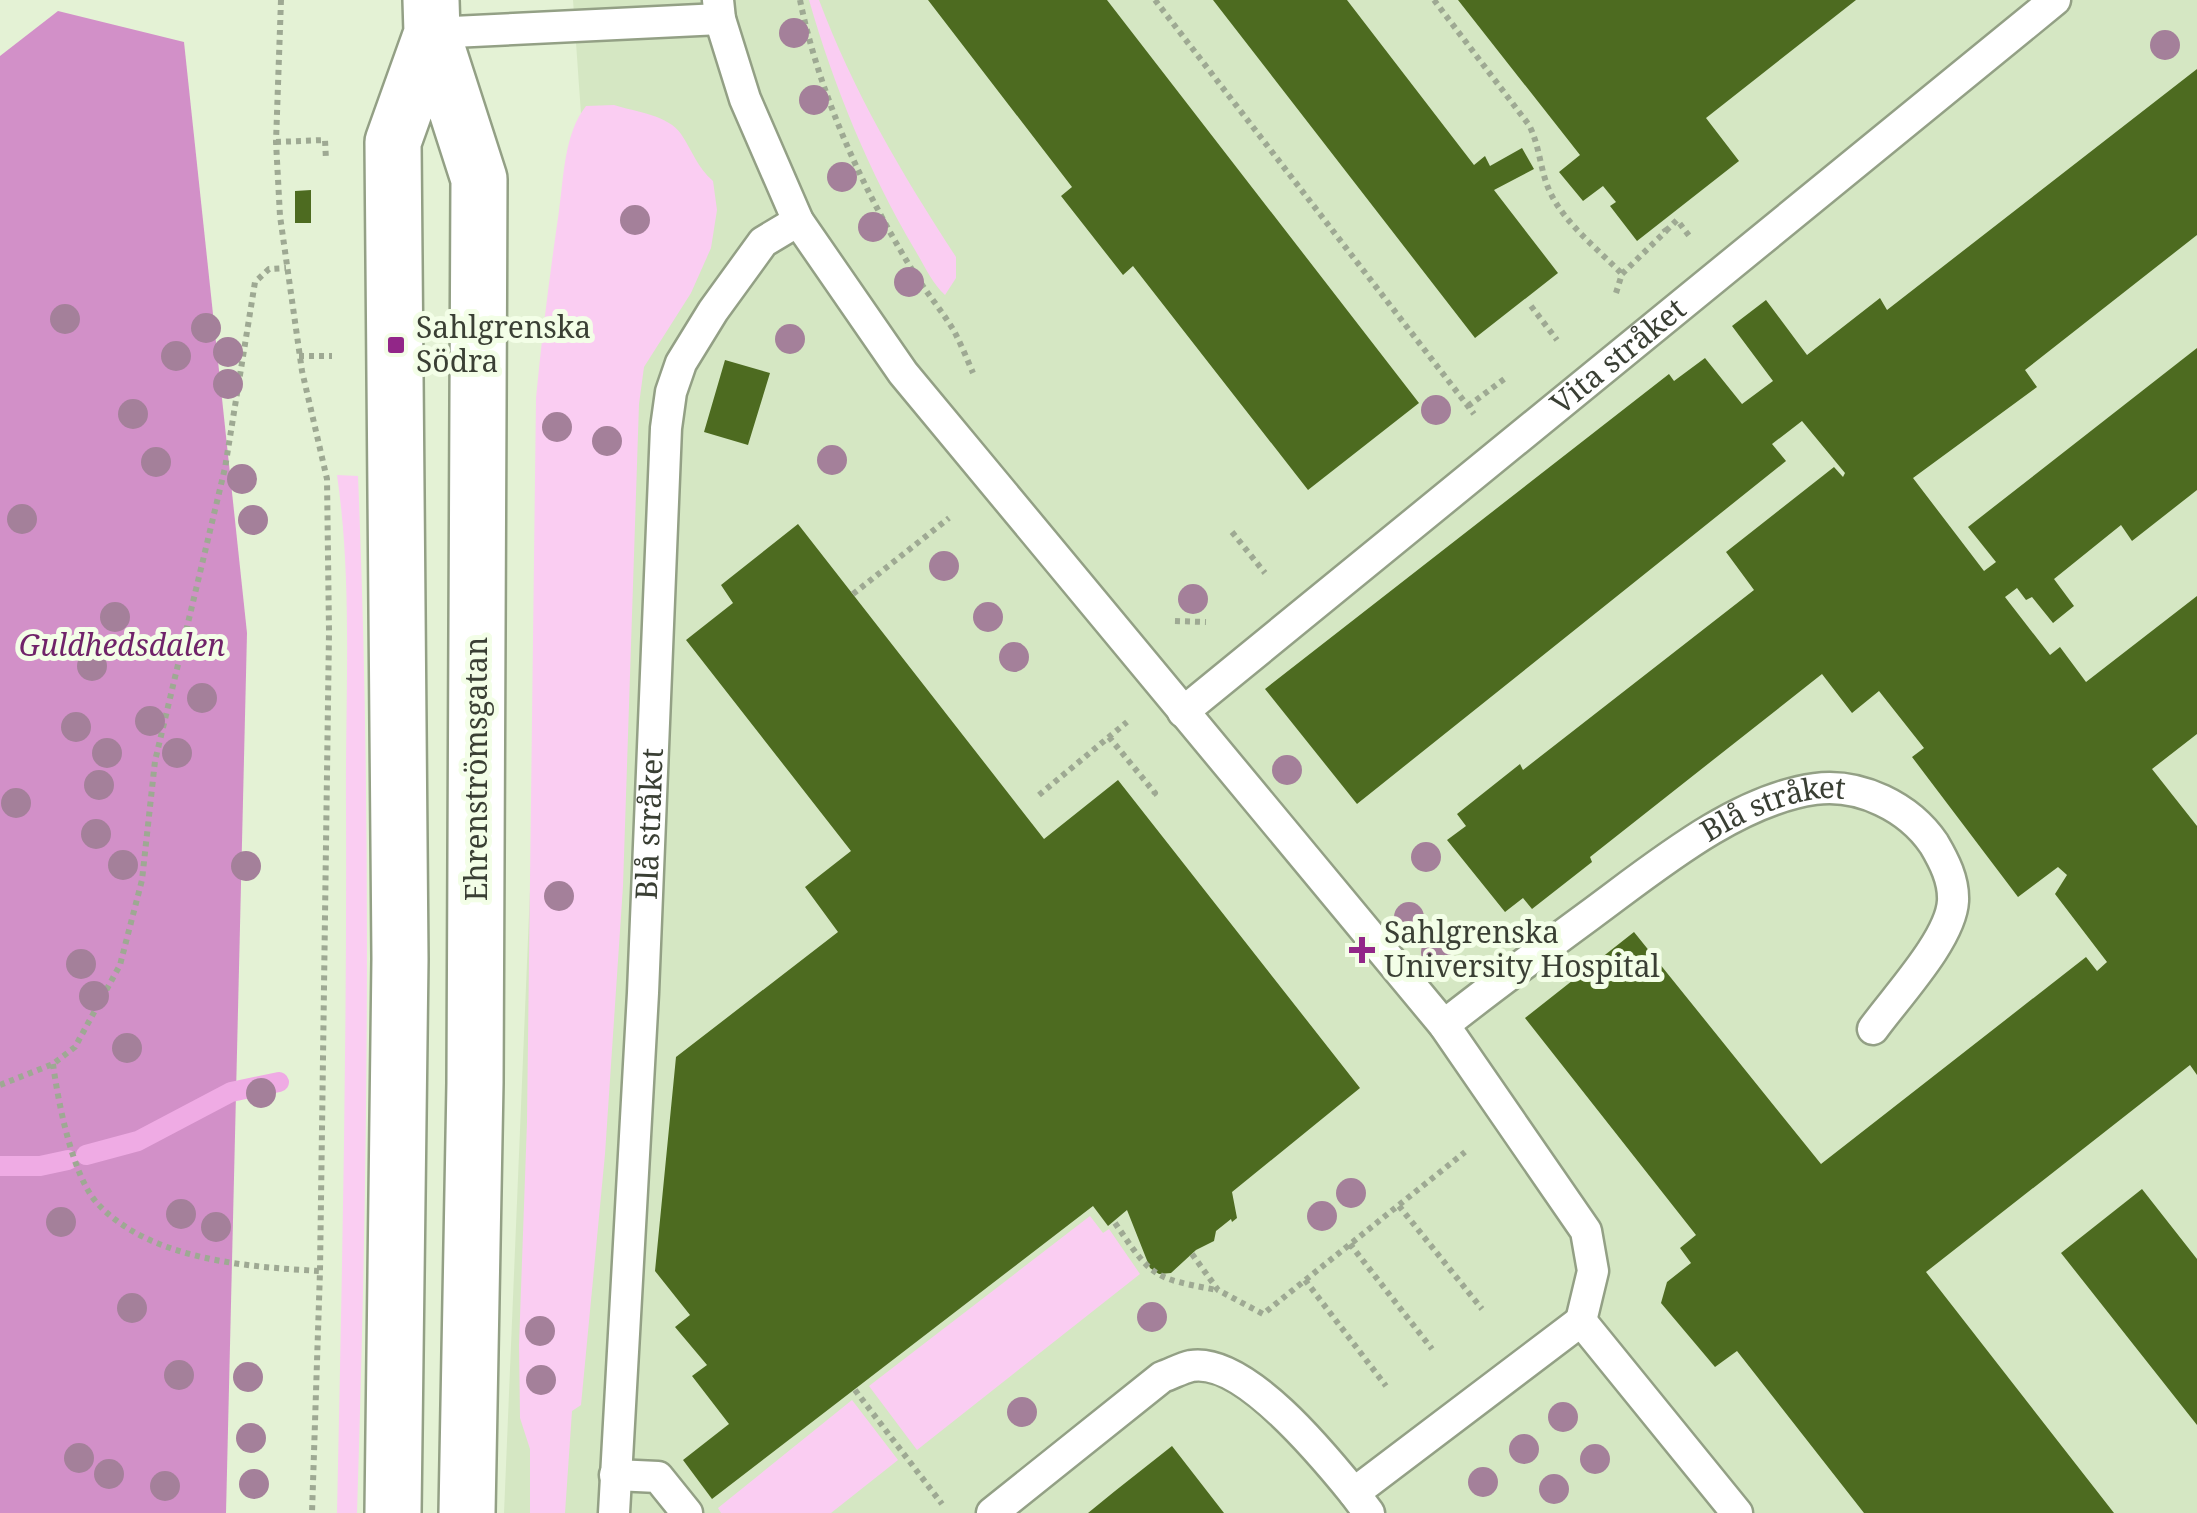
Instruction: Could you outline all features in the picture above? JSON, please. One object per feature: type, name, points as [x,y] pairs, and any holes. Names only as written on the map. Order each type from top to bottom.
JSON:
[{"type":"street","points":[[392,1513],[400,978],[393,142],[432,16]]},
{"type":"street","name":"Ehrenströmsgatan","points":[[432,16],[479,179],[475,1083],[467,1513]]},
{"type":"lane","name":"Vita stråket","points":[[1183,712],[2055,0]]},
{"type":"lane","points":[[432,16],[719,10],[745,99],[798,221],[903,373],[1444,1025],[1586,1230],[1592,1271],[1581,1321],[1361,1503],[1325,1456],[1252,1385],[1224,1372],[1194,1365],[1162,1377],[992,1513]]},
{"type":"lane","name":"Blå stråket","points":[[614,1513],[643,993],[666,428],[671,392],[681,363],[763,242],[798,221]]},
{"type":"lane","name":"Blå stråket","points":[[1444,1025],[1702,836],[1792,794],[1837,788],[1867,794],[1909,816],[1926,832],[1940,854],[1950,875],[1954,898],[1944,930],[1873,1028]]},
{"type":"lane","points":[[1581,1321],[1737,1513]]},
{"type":"lane","points":[[615,1475],[658,1477],[686,1513]]},
{"type":"path","points":[[281,0],[276,142],[286,268],[299,356],[328,479],[320,1271],[312,1513]]},
{"type":"path","points":[[800,0],[817,63],[847,142],[902,253],[954,332],[974,378]]},
{"type":"path","points":[[1155,0],[1502,451]]},
{"type":"path","points":[[1434,0],[1530,125],[1539,144],[1548,189],[1562,211],[1622,274],[1663,228],[1677,220]]},
{"type":"path","points":[[276,142],[325,140]]},
{"type":"path","points":[[0,1085],[53,1064],[75,1047],[120,965],[142,880],[155,761],[226,468],[255,282],[269,268],[286,268]]},
{"type":"path","points":[[1531,306],[1556,340]]},
{"type":"path","points":[[299,356],[332,356]]},
{"type":"path","points":[[853,594],[949,518]]},
{"type":"path","points":[[1232,532],[1265,573]]},
{"type":"path","points":[[1165,618],[1206,622]]},
{"type":"path","points":[[1039,795],[1128,721]]},
{"type":"path","points":[[1109,737],[1155,793],[1152,795]]},
{"type":"path","points":[[53,1064],[57,1097],[73,1156],[94,1200],[122,1226],[211,1260],[320,1271]]},
{"type":"path","points":[[1114,1224],[1145,1267],[1158,1276],[1218,1290],[1263,1314],[1465,1152]]},
{"type":"path","points":[[1399,1206],[1482,1309]]},
{"type":"path","points":[[1350,1244],[1432,1349]]},
{"type":"path","points":[[1192,1254],[1218,1290]]},
{"type":"path","points":[[1304,1280],[1386,1386]]},
{"type":"path","points":[[855,1390],[949,1513]]},
{"type":"shaded area","name":"Sahlgrenska University Hospital","points":[[573,0],[2197,0],[2197,1513],[504,1513],[551,388],[581,114]]},
{"type":"shaded area","points":[[809,0],[819,0],[880,132],[956,257],[956,278],[945,295],[925,268],[868,160],[841,97]]},
{"type":"shaded area","points":[[614,105],[660,118],[681,134],[713,181],[717,210],[711,248],[691,293],[644,367],[639,404],[623,886],[605,1154],[581,1405],[572,1411],[565,1513],[530,1513],[530,1449],[520,1418],[519,1345],[527,1122],[536,398],[569,142],[586,106]]},
{"type":"shaded area","points":[[337,475],[358,476],[365,735],[366,1124],[357,1513],[337,1513],[347,641]]},
{"type":"shaded area","points":[[1090,1216],[1103,1233],[1109,1229],[1140,1274],[917,1450],[869,1386]]},
{"type":"shaded area","points":[[852,1400],[898,1460],[831,1513],[721,1513],[718,1508]]},
{"type":"green space","name":"Guldhedsdalen","points":[[58,11],[184,42],[247,633],[226,1513],[0,1513],[0,56]]},
{"type":"building","points":[[928,0],[1107,0],[1419,403],[1308,490],[1133,266],[1123,275],[1061,196],[1072,187]]},
{"type":"building","points":[[1213,0],[1347,0],[1474,165],[1485,156],[1490,166],[1522,148],[1534,169],[1494,190],[1558,273],[1475,338]]},
{"type":"building","points":[[1458,0],[1856,0],[1706,118],[1739,161],[1637,241],[1610,206],[1616,202],[1603,186],[1583,201],[1559,172],[1580,155]]},
{"type":"building","points":[[2197,69],[2197,235],[2025,370],[2037,387],[1913,478],[1984,571],[1996,562],[1968,527],[2197,348],[2197,490],[2132,541],[2121,525],[2054,579],[2074,606],[2053,623],[2032,597],[2026,600],[2017,588],[2005,597],[2050,655],[2060,647],[2086,682],[2197,596],[2197,734],[2152,769],[2197,826],[2197,1075],[2190,1065],[1926,1272],[2114,1513],[1864,1513],[1737,1351],[1715,1367],[1661,1303],[1667,1282],[1691,1263],[1680,1248],[1696,1235],[1525,1018],[1634,932],[1821,1164],[2086,957],[2097,971],[2107,962],[2055,894],[2067,875],[2058,867],[2018,897],[1912,757],[1924,748],[1879,691],[1852,713],[1822,674],[1590,857],[1592,862],[1532,909],[1523,898],[1505,912],[1447,840],[1466,826],[1457,814],[1520,764],[1523,770],[1754,590],[1726,552],[1834,467],[1843,477],[1845,473],[1802,421],[1772,444],[1786,461],[1357,804],[1265,689],[1669,374],[1674,381],[1705,358],[1742,404],[1773,381],[1732,326],[1766,300],[1807,355],[1880,298],[1887,310]]},
{"type":"building","points":[[311,190],[311,223],[295,223],[295,191]]},
{"type":"building","points":[[725,360],[770,373],[748,445],[704,432]]},
{"type":"building","points":[[798,524],[1044,839],[1118,780],[1360,1088],[1232,1192],[1237,1218],[1216,1231],[1214,1241],[1196,1250],[1171,1273],[1159,1274],[1150,1268],[1127,1210],[1108,1226],[1093,1206],[712,1499],[683,1460],[729,1424],[692,1376],[707,1365],[675,1327],[690,1315],[655,1271],[676,1057],[838,932],[805,887],[851,851],[686,640],[733,603],[721,585]]},
{"type":"building","points":[[2142,1189],[2197,1259],[2197,1425],[2061,1253]]},
{"type":"building","points":[[1172,1446],[1224,1513],[1088,1513],[1115,1491]]},
{"type":"waterway","points":[[86,1155],[138,1141],[231,1092],[279,1082]]},
{"type":"waterway","points":[[0,1166],[40,1166],[68,1160]]},
{"type":"place","name":"Sahlgrenska Södra","points":[[396,345]]},
{"type":"place","name":"Sahlgrenska University Hospital","points":[[1362,950]]}]
